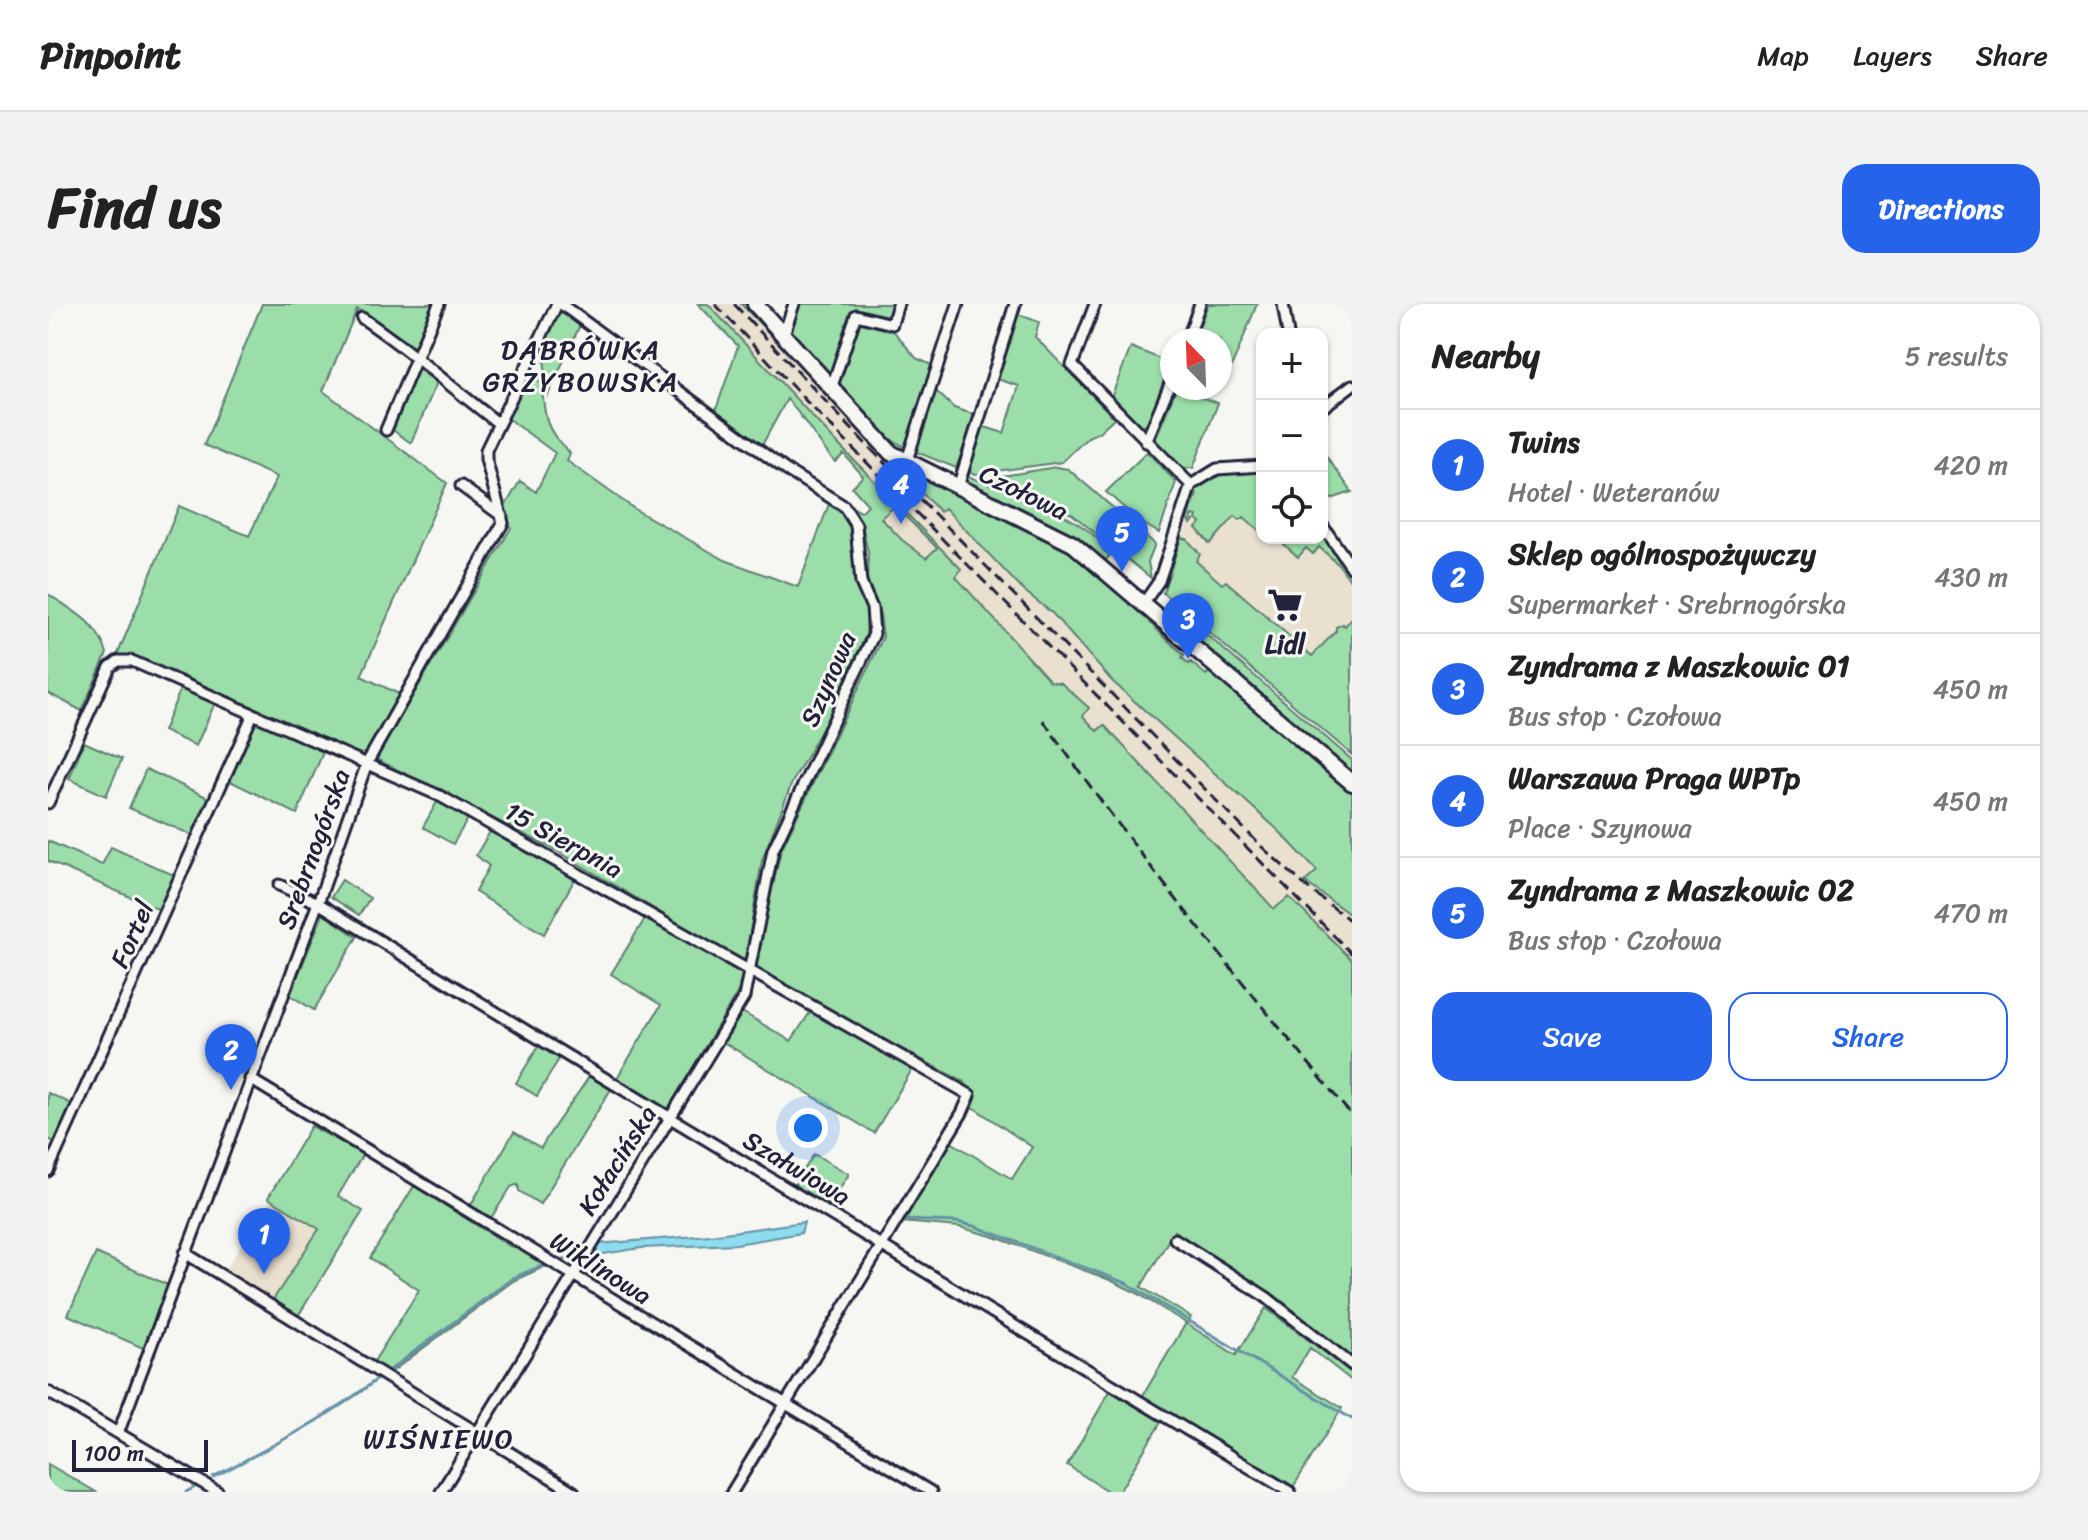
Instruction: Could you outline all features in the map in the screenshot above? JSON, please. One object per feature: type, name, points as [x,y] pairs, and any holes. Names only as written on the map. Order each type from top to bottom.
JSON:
[{"type":"street","points":[[386,430],[439,304]]},
{"type":"street","points":[[502,516],[486,450],[559,304]]},
{"type":"street","name":"Szynowa","points":[[559,304],[786,470],[844,506],[856,525],[861,583],[872,608],[874,634],[773,850],[749,971]]},
{"type":"street","name":"Czołowa","points":[[755,304],[883,446],[906,463],[1065,539],[1352,783]]},
{"type":"street","points":[[783,337],[794,304]]},
{"type":"street","points":[[831,389],[856,315],[892,324],[898,304]]},
{"type":"street","points":[[906,463],[958,304]]},
{"type":"street","points":[[958,487],[1015,304]]},
{"type":"street","points":[[1095,304],[1072,365],[1191,485]]},
{"type":"street","points":[[1191,328],[1200,304]]},
{"type":"street","points":[[1283,304],[1287,328]]},
{"type":"street","points":[[362,318],[418,357],[436,375],[498,423]]},
{"type":"street","points":[[1328,403],[1352,385]]},
{"type":"street","points":[[1146,442],[1163,400]]},
{"type":"street","points":[[1143,604],[1159,581],[1191,485],[1217,469],[1256,466]]},
{"type":"street","points":[[461,486],[502,516]]},
{"type":"street","name":"Srebrnogórska","points":[[119,1431],[318,903],[367,763],[503,523],[502,516]]},
{"type":"street","points":[[1328,534],[1352,568]]},
{"type":"street","name":"15 Sierpnia","points":[[48,803],[110,667],[118,661],[132,661],[440,796],[970,1095],[962,1113],[880,1244]]},
{"type":"street","name":"Fortel","points":[[48,1171],[253,714]]},
{"type":"street","name":"Szałwiowa","points":[[279,885],[318,903],[1290,1492]]},
{"type":"street","name":"Kołacińska","points":[[441,1492],[571,1275],[744,997],[749,971]]},
{"type":"street","name":"Wiklinowa","points":[[250,1079],[931,1492]]},
{"type":"street","points":[[1175,1239],[1266,1297],[1352,1365]]},
{"type":"street","points":[[732,1492],[880,1244]]},
{"type":"street","points":[[185,1253],[574,1492]]},
{"type":"street","points":[[48,1392],[218,1492]]},
{"type":"shaded area","points":[[708,304],[741,304],[940,512],[945,508],[1022,589],[1052,613],[1112,681],[1278,830],[1352,908],[1352,994],[1105,725],[1097,731],[1083,715],[1089,709],[1050,681],[956,576],[902,540],[881,519],[895,505],[918,529],[921,528]]},
{"type":"shaded area","points":[[1256,476],[1256,544],[1323,544],[1352,583],[1352,618],[1314,662],[1196,561],[1180,541],[1198,492]]},
{"type":"shaded area","points":[[271,1199],[319,1229],[273,1300],[225,1270]]},
{"type":"green space","points":[[262,304],[435,304],[420,340],[414,346],[357,309],[323,391],[447,483],[361,676],[399,694],[365,759],[128,657],[117,656],[179,506],[249,536],[277,477],[204,445]]},
{"type":"green space","points":[[698,304],[708,304],[835,441],[961,569],[956,577],[1050,681],[1061,683],[1089,708],[1083,716],[1097,731],[1104,725],[1274,909],[1289,897],[1352,960],[1352,1361],[1271,1297],[1174,1231],[1141,1287],[1191,1317],[1187,1324],[1236,1355],[1266,1308],[1352,1373],[1352,1381],[1310,1348],[1292,1377],[1342,1408],[1292,1489],[1142,1397],[1186,1323],[1110,1280],[995,1237],[959,1227],[900,1222],[951,1142],[1012,1179],[1032,1147],[973,1107],[976,1095],[964,1082],[763,975],[755,962],[781,850],[883,637],[880,614],[867,578],[868,552],[862,525],[848,505],[861,512],[868,505],[852,487],[863,476],[844,454],[835,462],[787,399],[761,447],[714,415],[738,346]],"holes":[[[895,506],[937,548],[926,558],[902,540],[881,518]]]},
{"type":"green space","points":[[741,304],[748,304],[869,438]]},
{"type":"green space","points":[[797,304],[893,304],[888,317],[883,318],[855,310],[832,379],[788,331]]},
{"type":"green space","points":[[1208,304],[1257,304],[1232,366],[1232,328],[1199,328]]},
{"type":"green space","points":[[562,313],[580,325],[548,395],[545,339],[548,329]]},
{"type":"green space","points":[[1015,313],[1039,322],[1035,337],[1114,418],[1062,462],[975,474],[965,470],[978,425],[1004,433],[1019,386],[994,378]]},
{"type":"green space","points":[[863,320],[892,329],[916,358],[936,367],[907,448],[886,437],[836,386],[857,322]]},
{"type":"green space","points":[[1131,347],[1160,359],[1160,391],[1148,424],[1140,426],[1112,395]]},
{"type":"green space","points":[[416,368],[437,382],[411,443],[391,429]]},
{"type":"green space","points":[[529,374],[534,374],[540,384],[547,422],[555,437],[570,453],[567,461],[636,510],[725,560],[798,587],[829,504],[851,521],[867,614],[866,635],[827,720],[792,783],[762,860],[745,963],[555,850],[376,759],[511,528],[504,508],[520,481],[536,492],[555,453],[506,417]]},
{"type":"green space","points":[[934,389],[954,408],[976,415],[956,468],[914,451]]},
{"type":"green space","points":[[1171,400],[1209,400],[1218,403],[1193,468],[1182,469],[1155,440]]},
{"type":"green space","points":[[1147,452],[1176,482],[1159,533],[1139,521],[1106,492]]},
{"type":"green space","points":[[1328,458],[1352,492],[1328,500]]},
{"type":"green space","points":[[892,462],[1059,541],[1152,620],[1150,623],[1184,655],[1182,658],[1189,664],[1191,662],[1206,675],[1209,672],[1230,685],[1352,790],[1352,916],[1305,882],[1317,871],[1278,830],[1112,681],[1052,613],[1022,589],[945,508],[940,512]]},
{"type":"green space","points":[[1056,467],[1068,469],[1155,544],[1148,562],[1151,578],[1072,514],[984,479]]},
{"type":"green space","points":[[1256,471],[1256,528],[1244,517],[1240,520],[1235,516],[1210,544],[1196,528],[1201,523],[1196,520],[1197,516],[1193,515],[1191,524],[1187,520],[1197,494],[1195,490],[1217,475]]},
{"type":"green space","points":[[965,475],[1064,516],[1098,539],[1111,554],[1106,560],[967,485]]},
{"type":"green space","points":[[1181,538],[1187,539],[1200,554],[1196,561],[1222,584],[1226,581],[1312,656],[1336,631],[1336,627],[1345,626],[1352,618],[1352,755],[1163,593]]},
{"type":"green space","points":[[1328,541],[1352,577],[1349,579],[1319,547],[1313,554],[1306,548],[1298,557],[1284,544],[1328,544]]},
{"type":"green space","points":[[48,594],[90,625],[107,653],[82,711],[48,693]]},
{"type":"green space","points":[[1178,610],[1352,760],[1352,777],[1170,619]]},
{"type":"green space","points":[[181,688],[215,703],[196,746],[163,731]]},
{"type":"green space","points":[[257,720],[324,750],[297,814],[230,781]]},
{"type":"green space","points":[[84,742],[122,759],[106,796],[69,779]]},
{"type":"green space","points":[[146,769],[211,799],[194,836],[129,808]]},
{"type":"green space","points":[[438,800],[469,817],[453,844],[423,827]]},
{"type":"green space","points":[[491,830],[576,877],[544,934],[475,892],[489,866],[476,855]]},
{"type":"green space","points":[[48,841],[102,865],[111,847],[176,876],[160,910],[48,861]]},
{"type":"green space","points":[[342,880],[370,898],[359,915],[331,897]]},
{"type":"green space","points":[[323,914],[357,937],[314,1010],[290,995]]},
{"type":"green space","points":[[646,917],[742,973],[742,985],[668,1109],[617,1078],[661,1005],[611,974]]},
{"type":"green space","points":[[811,1011],[913,1068],[874,1133],[723,1042],[742,1012],[791,1041]]},
{"type":"green space","points":[[539,1045],[560,1057],[537,1096],[516,1083]]},
{"type":"green space","points":[[590,1075],[611,1089],[540,1204],[519,1191],[518,1184],[511,1187],[491,1218],[470,1206],[514,1132],[541,1148]]},
{"type":"green space","points":[[48,1093],[72,1104],[56,1143],[48,1139]]},
{"type":"green space","points":[[311,1126],[363,1154],[338,1196],[363,1211],[298,1316],[273,1300],[319,1229],[268,1198]]},
{"type":"green space","points":[[814,1154],[849,1174],[827,1208],[793,1187]]},
{"type":"green space","points":[[414,1186],[511,1247],[514,1243],[548,1265],[513,1281],[390,1373],[373,1363],[419,1290],[370,1258]]},
{"type":"green space","points":[[96,1253],[168,1285],[143,1348],[68,1315]]},
{"type":"green space","points":[[1110,1391],[1161,1422],[1119,1492],[1109,1492],[1067,1465]]},
{"type":"green space","points":[[48,1464],[96,1492],[48,1492]]},
{"type":"water","points":[[804,1222],[801,1233],[737,1244],[641,1248],[591,1256],[597,1244],[710,1235]]},
{"type":"waterway","points":[[905,1220],[957,1222],[974,1226],[1126,1283],[1352,1419]]},
{"type":"waterway","points":[[564,1260],[572,1258]]},
{"type":"waterway","points":[[390,1370],[513,1278],[546,1264]]},
{"type":"waterway","points":[[213,1477],[317,1420],[376,1380]]},
{"type":"waterway","points":[[186,1492],[199,1485]]},
{"type":"railway","points":[[715,304],[807,402],[1352,954]]},
{"type":"railway","points":[[734,304],[864,442],[1263,848],[1352,922]]},
{"type":"railway","points":[[1043,720],[1155,872],[1352,1116]]},
{"type":"place","name":"Warszawa Praga WPTp","points":[[901,524]]},
{"type":"place","name":"Zyndrama z Maszkowic 02","points":[[1122,572]]},
{"type":"place","name":"Lidl","points":[[1285,605]]},
{"type":"place","name":"Zyndrama z Maszkowic 01","points":[[1188,659]]},
{"type":"place","name":"Sklep ogólnospożywczy","points":[[231,1090]]},
{"type":"place","name":"Twins","points":[[264,1274]]},
{"type":"district","name":"DĄBRÓWKA GRZYBOWSKA","points":[[581,365]]},
{"type":"district","name":"WIŚNIEWO","points":[[439,1438]]}]
